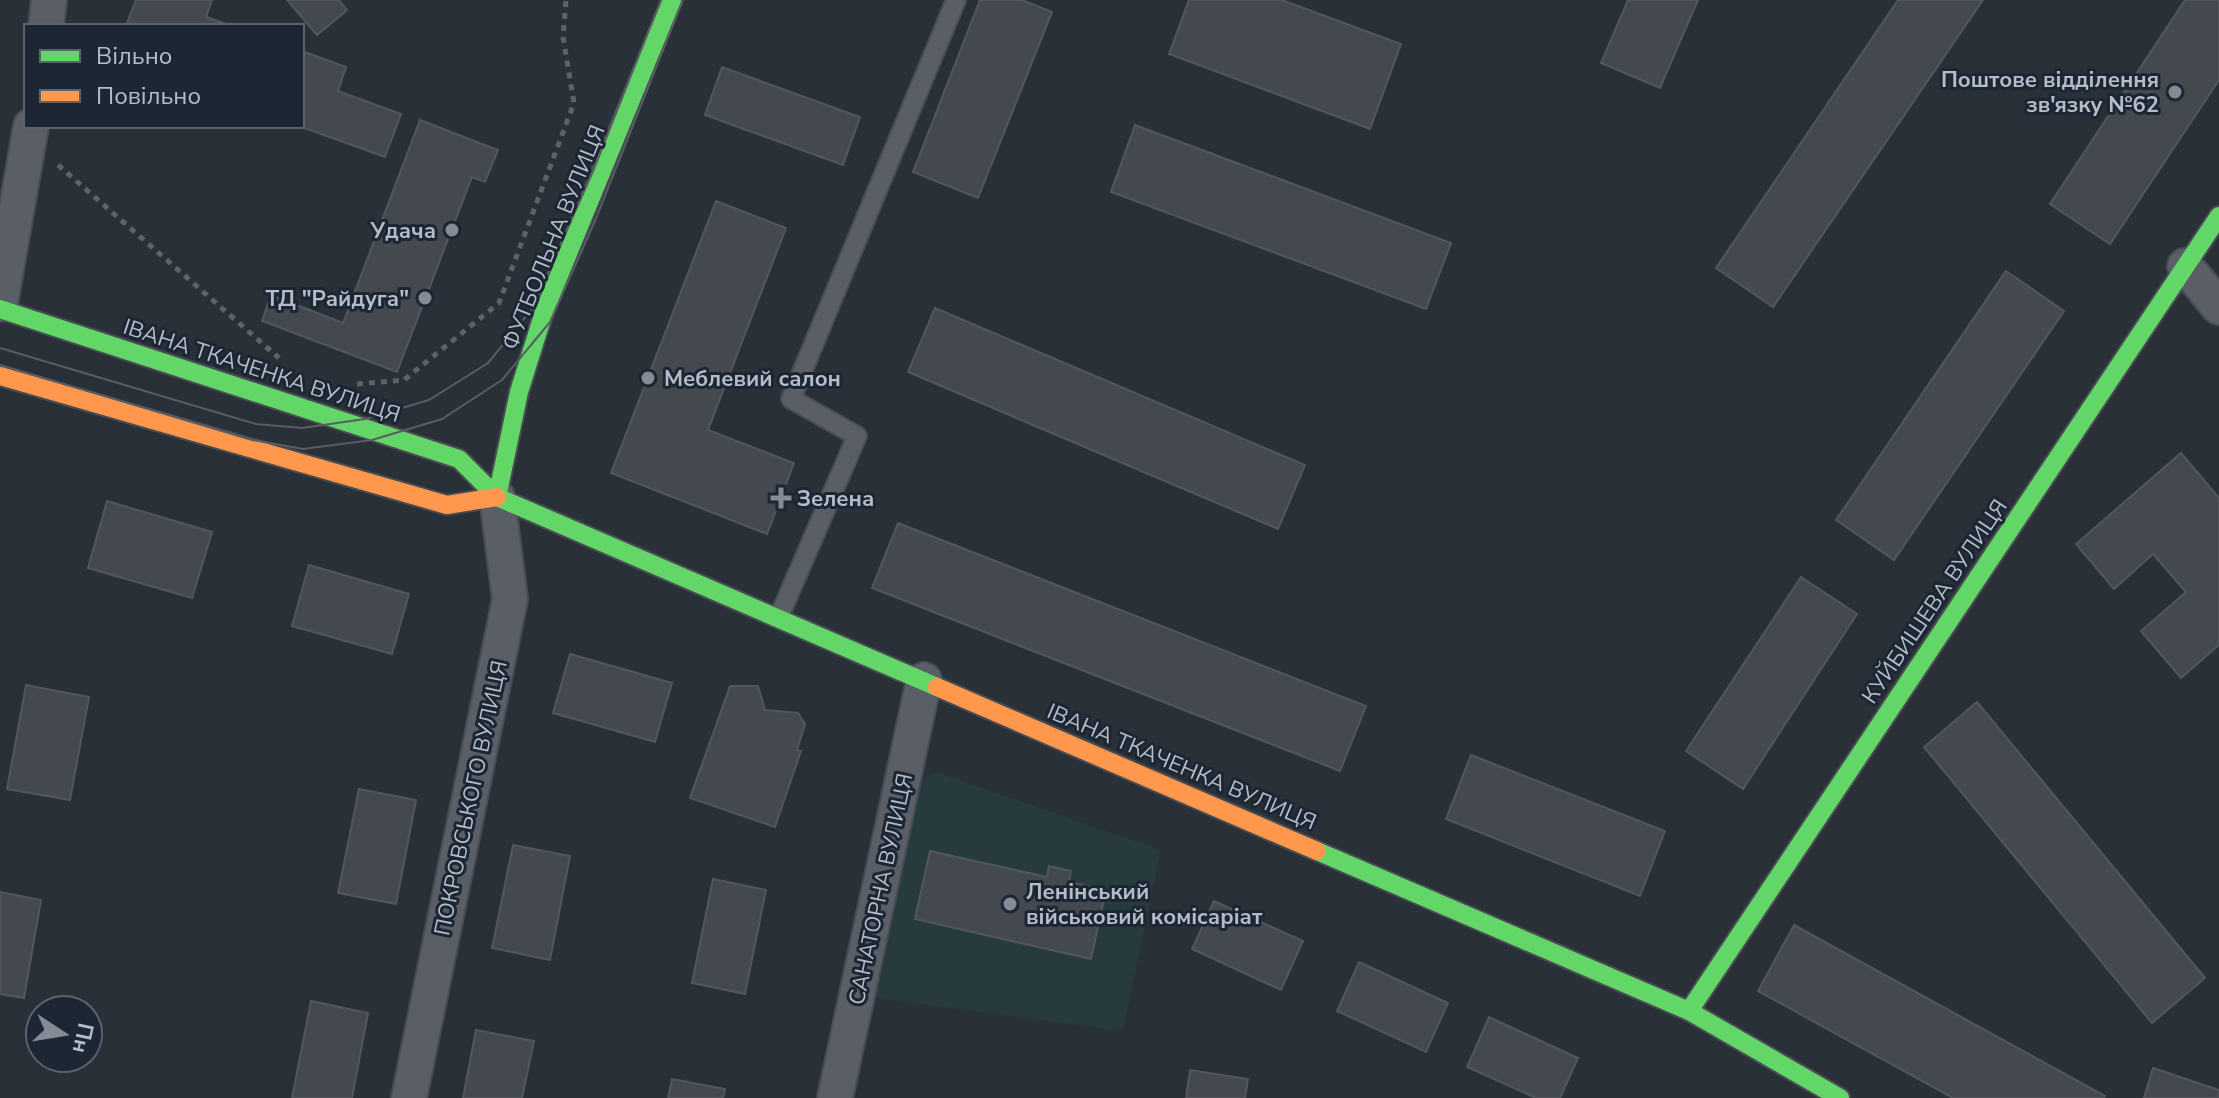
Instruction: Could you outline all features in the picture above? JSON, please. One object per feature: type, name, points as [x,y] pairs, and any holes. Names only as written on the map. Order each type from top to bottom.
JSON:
[{"type":"main road","name":"ФУТБОЛЬНА ВУЛИЦЯ","points":[[497,497],[519,392],[544,312],[672,0]]},
{"type":"main road","name":"КУЙБИШЕВА ВУЛИЦЯ","points":[[1689,1011],[2219,216]]},
{"type":"main road","name":"ІВАНА ТКАЧЕНКА ВУЛИЦЯ","points":[[0,306],[459,459],[497,497],[1689,1011],[1840,1098]]},
{"type":"main road","points":[[0,376],[447,505],[497,497]]},
{"type":"street","points":[[46,24],[49,0]]},
{"type":"street","points":[[0,306],[30,133]]},
{"type":"street","points":[[2185,266],[2219,307]]},
{"type":"street","name":"ПОКРОВСЬКОГО ВУЛИЦЯ","points":[[409,1098],[510,599],[497,497]]},
{"type":"street","name":"САНАТОРНА ВУЛИЦЯ","points":[[835,1098],[924,680]]},
{"type":"lane","points":[[779,617],[857,436],[791,399],[956,0]]},
{"type":"path","points":[[343,385],[404,380],[499,303],[574,103],[563,37],[566,0]]},
{"type":"path","points":[[30,133],[289,367]]},
{"type":"green space","points":[[936,772],[1161,850],[1123,1031],[876,998],[919,782]]},
{"type":"building","points":[[136,0],[212,0],[206,17],[226,24],[127,24]]},
{"type":"building","points":[[287,0],[339,0],[347,10],[317,35]]},
{"type":"building","points":[[980,0],[1022,0],[1052,12],[978,198],[913,172]]},
{"type":"building","points":[[1189,0],[1282,0],[1401,44],[1370,129],[1169,54]]},
{"type":"building","points":[[1628,0],[1698,0],[1660,88],[1601,63]]},
{"type":"building","points":[[1898,0],[1983,0],[1773,307],[1716,268]]},
{"type":"building","points":[[2185,0],[2219,0],[2219,80],[2110,244],[2050,204]]},
{"type":"building","points":[[304,52],[346,67],[338,91],[401,114],[385,157],[304,128]]},
{"type":"building","points":[[722,67],[860,117],[843,165],[705,115]]},
{"type":"building","points":[[420,120],[498,150],[485,182],[472,177],[397,372],[262,321],[271,295],[343,323]]},
{"type":"building","points":[[1135,125],[1451,243],[1426,309],[1111,192]]},
{"type":"building","points":[[716,201],[786,228],[708,430],[794,463],[767,534],[611,473]]},
{"type":"building","points":[[2006,271],[2064,311],[1894,560],[1836,520]]},
{"type":"building","points":[[935,308],[1305,465],[1278,529],[908,372]]},
{"type":"building","points":[[2181,453],[2219,498],[2219,645],[2181,678],[2141,631],[2186,592],[2153,554],[2114,589],[2076,544]]},
{"type":"building","points":[[107,501],[212,532],[192,598],[88,568]]},
{"type":"building","points":[[898,523],[1366,706],[1340,771],[872,588]]},
{"type":"building","points":[[309,565],[409,594],[392,654],[292,626]]},
{"type":"building","points":[[1801,577],[1857,614],[1743,789],[1686,751]]},
{"type":"building","points":[[570,654],[672,683],[655,742],[553,713]]},
{"type":"building","points":[[26,685],[89,697],[70,800],[7,789]]},
{"type":"building","points":[[730,686],[758,686],[765,710],[798,713],[805,724],[797,750],[801,751],[775,827],[690,798]]},
{"type":"building","points":[[1977,702],[2205,978],[2152,1023],[1924,747]]},
{"type":"building","points":[[1471,755],[1665,831],[1640,896],[1446,819]]},
{"type":"building","points":[[359,789],[416,800],[396,904],[338,893]]},
{"type":"building","points":[[513,845],[570,856],[550,960],[492,948]]},
{"type":"building","name":"Ленінський військовий комісаріат","points":[[930,851],[1047,877],[1049,866],[1071,871],[1069,882],[1106,890],[1091,959],[915,919]]},
{"type":"building","points":[[713,879],[766,890],[745,994],[692,983]]},
{"type":"building","points":[[0,892],[41,900],[24,998],[0,994]]},
{"type":"building","points":[[1214,901],[1303,941],[1281,990],[1192,949]]},
{"type":"building","points":[[1794,925],[2104,1098],[1953,1098],[1758,991]]},
{"type":"building","points":[[1359,962],[1448,1003],[1426,1052],[1337,1011]]},
{"type":"building","points":[[311,1001],[368,1013],[352,1098],[292,1098]]},
{"type":"building","points":[[1489,1017],[1578,1058],[1560,1098],[1536,1098],[1467,1067]]},
{"type":"building","points":[[476,1030],[534,1041],[522,1098],[463,1098]]},
{"type":"building","points":[[2153,1068],[2219,1090],[2219,1098],[2144,1098]]},
{"type":"building","points":[[1190,1070],[1248,1079],[1245,1098],[1186,1098]]},
{"type":"building","points":[[672,1079],[725,1089],[723,1098],[668,1098]]},
{"type":"tram line","points":[[0,348],[256,424],[302,428],[365,419],[429,400],[488,363],[532,309],[594,169],[661,0]]},
{"type":"tram line","points":[[0,365],[252,440],[303,449],[372,440],[442,419],[502,380],[550,322],[595,221],[683,0]]},
{"type":"traffic: fast","points":[[497,497],[519,392],[544,312],[672,0]]},
{"type":"traffic: fast","points":[[1689,1011],[2219,216]]},
{"type":"traffic: fast","points":[[0,309],[459,459],[497,497],[937,687]]},
{"type":"traffic: fast","points":[[1317,851],[1689,1011],[1840,1098]]},
{"type":"traffic: slow","points":[[0,376],[447,505],[497,497]]},
{"type":"traffic: slow","points":[[937,687],[1317,851]]},
{"type":"place","name":"Поштове відділення зв'язку №62","points":[[2175,92]]},
{"type":"place","name":"Удача","points":[[452,230]]},
{"type":"place","name":"ТД \"Райдуга\"","points":[[425,298]]},
{"type":"place","name":"Меблевий салон","points":[[648,378]]},
{"type":"place","name":"Зелена","points":[[781,498]]},
{"type":"place","name":"Ленінський військовий комісаріат","points":[[1010,904]]}]
